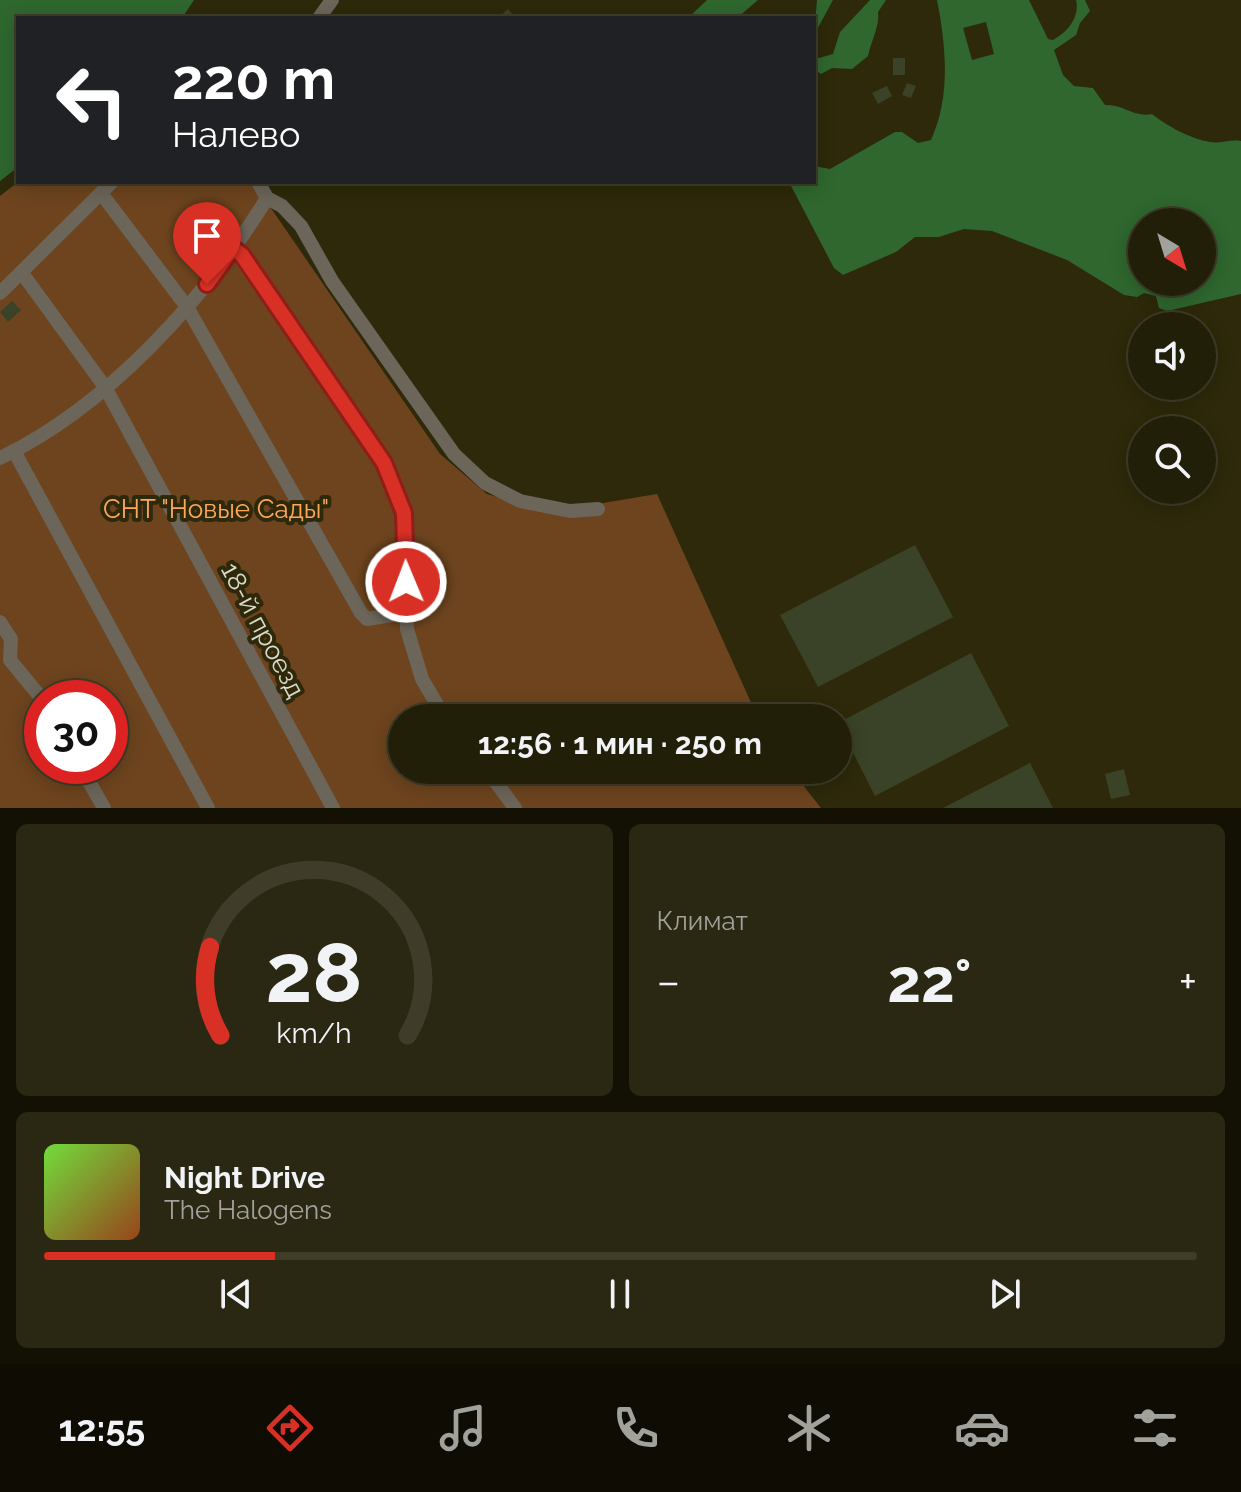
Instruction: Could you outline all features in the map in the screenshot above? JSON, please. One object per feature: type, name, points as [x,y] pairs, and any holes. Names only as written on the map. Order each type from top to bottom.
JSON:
[{"type":"street","points":[[259,184],[267,198],[282,206],[301,226],[332,281],[444,444],[475,474],[499,493],[520,501],[570,511],[598,509]]},
{"type":"street","points":[[0,293],[107,188],[187,307],[361,613],[367,619],[405,613]]},
{"type":"street","points":[[0,458],[105,387],[187,307],[267,198]]},
{"type":"street","points":[[233,248],[384,463],[404,513],[405,613],[422,679],[437,704]]},
{"type":"street","name":"18-й проезд","points":[[22,273],[105,387],[333,808]]},
{"type":"street","points":[[14,451],[208,808]]},
{"type":"street","points":[[0,622],[11,639],[10,660],[26,680]]},
{"type":"street","points":[[90,784],[104,808]]},
{"type":"street","points":[[497,784],[515,808]]},
{"type":"green space","name":"СНТ \"Новые Сады\"","points":[[16,184],[254,184],[440,454],[487,494],[549,512],[657,494],[752,704],[388,704],[388,784],[802,784],[821,808],[0,808],[0,196]]},
{"type":"shaded area","points":[[0,0],[194,0],[183,16],[16,16],[16,169],[0,181]]},
{"type":"shaded area","points":[[707,0],[758,0],[739,16],[690,16]]},
{"type":"shaded area","points":[[817,0],[833,0],[816,31]]},
{"type":"shaded area","points":[[870,0],[886,0],[878,12],[877,28],[868,56],[852,69],[832,68],[821,74],[816,70],[816,56],[819,58],[833,54],[840,32]]},
{"type":"shaded area","points":[[937,0],[1029,0],[1048,39],[1053,40],[1072,23],[1076,0],[1085,0],[1090,11],[1080,23],[1076,35],[1054,50],[1063,75],[1074,86],[1093,88],[1105,105],[1152,114],[1195,138],[1214,142],[1241,141],[1241,294],[1167,311],[1159,308],[1156,296],[1216,296],[1216,208],[1128,208],[1128,296],[1067,260],[992,231],[964,229],[939,237],[915,237],[896,252],[843,275],[834,268],[790,184],[816,184],[816,166],[830,169],[895,132],[902,132],[918,143],[931,140],[942,106],[945,71]]},
{"type":"pier","points":[[986,22],[994,54],[972,60],[963,28]]},
{"type":"building","points":[[508,9],[512,14],[506,16],[500,16]]},
{"type":"building","points":[[893,58],[905,58],[905,75],[893,75]]},
{"type":"building","points":[[907,83],[916,86],[911,98],[902,95]]},
{"type":"building","points":[[887,86],[892,96],[878,104],[872,93]]},
{"type":"building","points":[[12,301],[21,310],[8,322],[0,312]]},
{"type":"building","points":[[915,545],[953,617],[818,687],[780,615]]},
{"type":"building","points":[[971,653],[1009,726],[875,796],[852,751],[852,716]]},
{"type":"building","points":[[1030,763],[1053,808],[943,808]]},
{"type":"building","points":[[1124,769],[1130,795],[1111,799],[1105,774]]},
{"type":"route","points":[[207,284],[233,248],[242,255],[384,463],[404,513],[406,582]]}]
